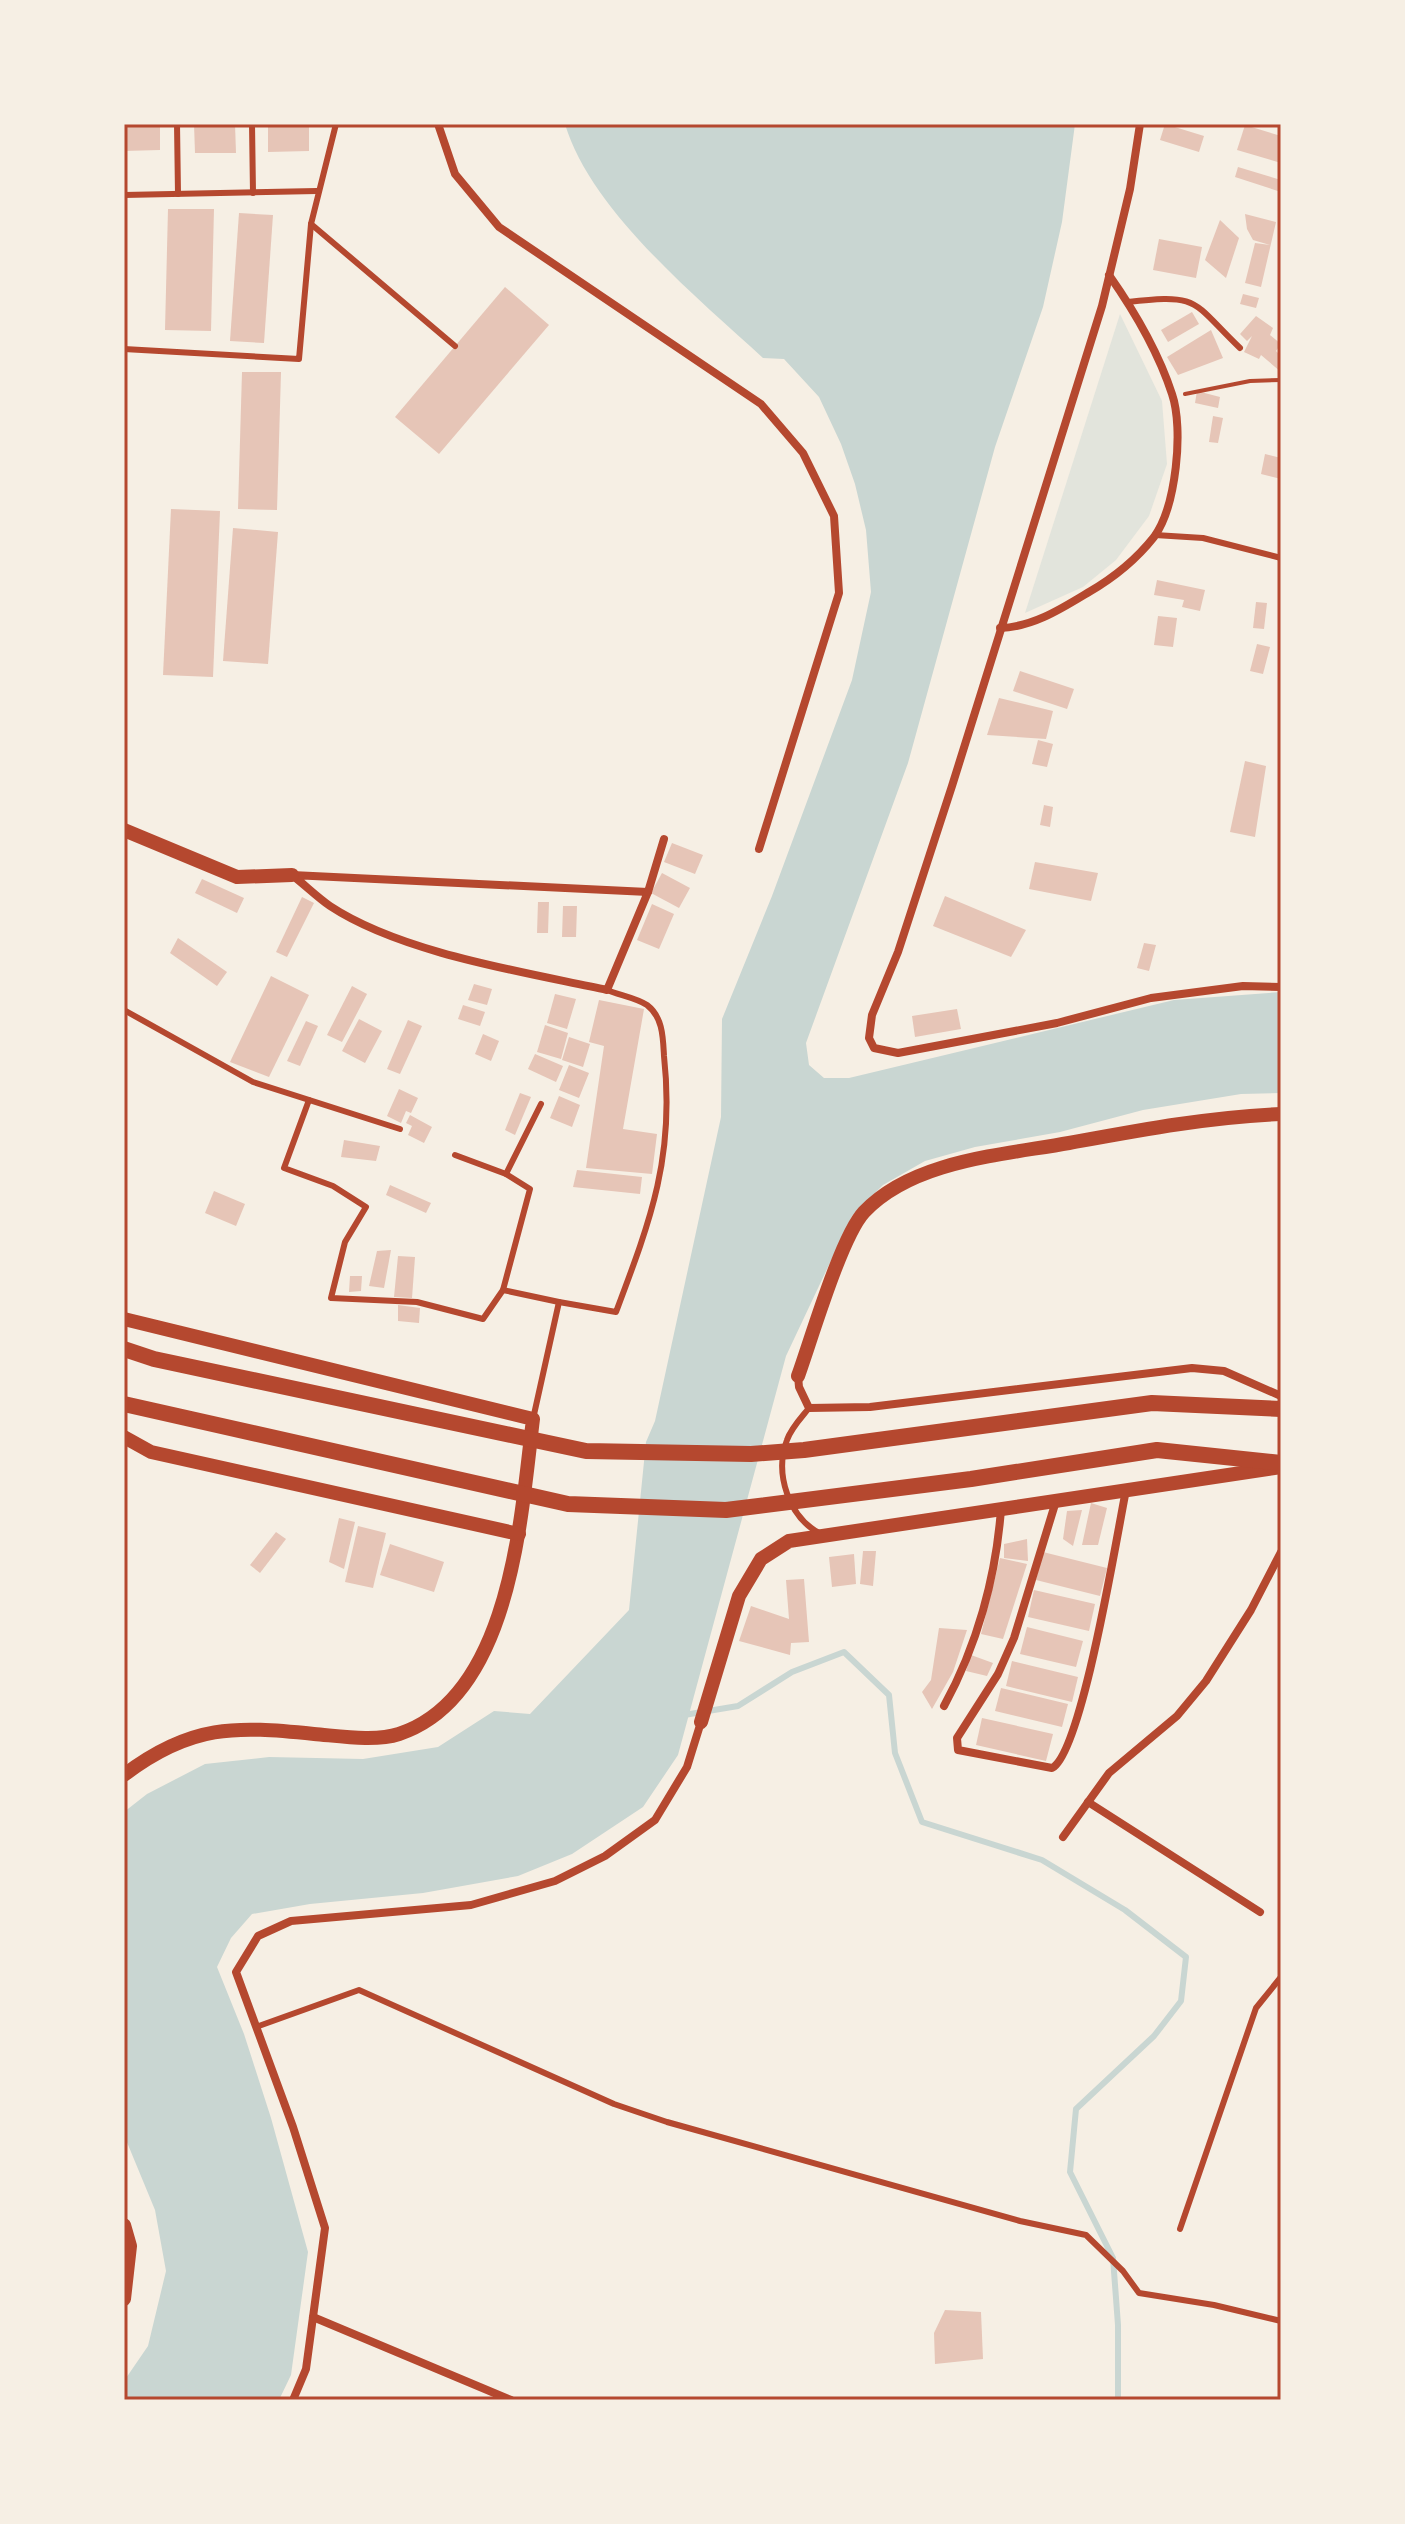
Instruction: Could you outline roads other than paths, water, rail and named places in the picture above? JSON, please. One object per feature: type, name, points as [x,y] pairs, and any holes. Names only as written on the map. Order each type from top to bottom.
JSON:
[{"type":"main road","points":[[124,1349],[154,1359],[586,1451],[751,1454],[983,1427],[1152,1403],[1281,1409]]},
{"type":"main road","points":[[132,1406],[568,1504],[726,1510],[971,1479],[1157,1450],[1281,1465]]},
{"type":"street","points":[[438,124],[455,174],[499,227],[761,404],[803,453],[834,516],[839,593],[759,849]]},
{"type":"street","points":[[1140,124],[1130,189],[1109,275],[898,952],[872,1015],[869,1038],[874,1048],[898,1053],[1057,1023],[1163,996],[1243,986],[1281,987]]},
{"type":"street","points":[[1000,628],[1022,628],[1123,572],[1155,535],[1174,476],[1178,441],[1173,396],[1128,302],[1109,275]]},
{"type":"street","points":[[124,830],[237,877],[292,875],[648,892]]},
{"type":"street","points":[[292,875],[332,908],[407,940],[506,968],[607,990],[648,892],[664,839]]},
{"type":"street","points":[[1281,1114],[1219,1117],[975,1161],[927,1174],[885,1193],[862,1215],[848,1240],[798,1376],[799,1387],[809,1408],[870,1407],[1192,1368],[1224,1371],[1260,1384],[1281,1396]]},
{"type":"street","points":[[124,1319],[533,1419],[519,1534],[495,1624],[474,1672],[459,1694],[415,1728],[395,1735],[358,1737],[240,1727],[192,1736],[124,1775]]},
{"type":"street","points":[[124,1437],[151,1452],[519,1534]]},
{"type":"street","points":[[293,2400],[306,2369],[325,2228],[236,1972],[258,1936],[291,1921],[471,1905],[555,1881],[605,1856],[655,1820],[687,1767],[739,1596],[761,1559],[789,1541],[1281,1465]]},
{"type":"street","points":[[1056,1500],[1014,1638],[998,1674],[957,1738],[958,1750],[1052,1768],[1061,1762],[1078,1722],[1126,1490]]},
{"type":"street","points":[[944,1706],[970,1654],[996,1556],[1001,1509]]},
{"type":"street","points":[[1063,1837],[1109,1773],[1177,1716],[1206,1681],[1281,1552]]},
{"type":"street","points":[[1088,1802],[1260,1912]]},
{"type":"street","points":[[124,2225],[130,2246],[124,2299]]},
{"type":"street","points":[[313,2317],[511,2400]]},
{"type":"lane","points":[[177,124],[178,194]]},
{"type":"lane","points":[[252,124],[253,193]]},
{"type":"lane","points":[[124,349],[299,359],[311,224],[336,124]]},
{"type":"lane","points":[[124,195],[317,191]]},
{"type":"lane","points":[[311,224],[455,346]]},
{"type":"lane","points":[[1128,302],[1188,299],[1200,306],[1240,348]]},
{"type":"lane","points":[[1155,535],[1203,538],[1281,558]]},
{"type":"lane","points":[[503,1290],[616,1312],[653,1216],[665,1153],[669,1107],[661,1023],[648,1006],[607,990]]},
{"type":"lane","points":[[124,1010],[253,1082],[400,1129]]},
{"type":"lane","points":[[309,1100],[284,1168],[333,1186],[366,1207],[345,1242],[331,1298],[417,1302],[483,1319],[503,1290],[530,1189],[506,1174],[455,1155]]},
{"type":"lane","points":[[506,1174],[541,1104]]},
{"type":"lane","points":[[533,1419],[559,1302]]},
{"type":"lane","points":[[809,1408],[786,1442],[785,1476],[790,1508],[809,1528],[824,1535]]},
{"type":"lane","points":[[1180,2229],[1256,2008],[1281,1977]]},
{"type":"lane","points":[[256,2027],[359,1990],[614,2104],[1020,2221],[1086,2235],[1139,2293],[1214,2305],[1281,2321]]},
{"type":"waterway","points":[[684,1715],[738,1706],[792,1672],[844,1652],[889,1695],[895,1753],[922,1822],[1042,1860],[1125,1910],[1186,1957],[1181,2001],[1154,2036],[1076,2109],[1070,2172],[1113,2258],[1118,2325],[1118,2400]]}]
